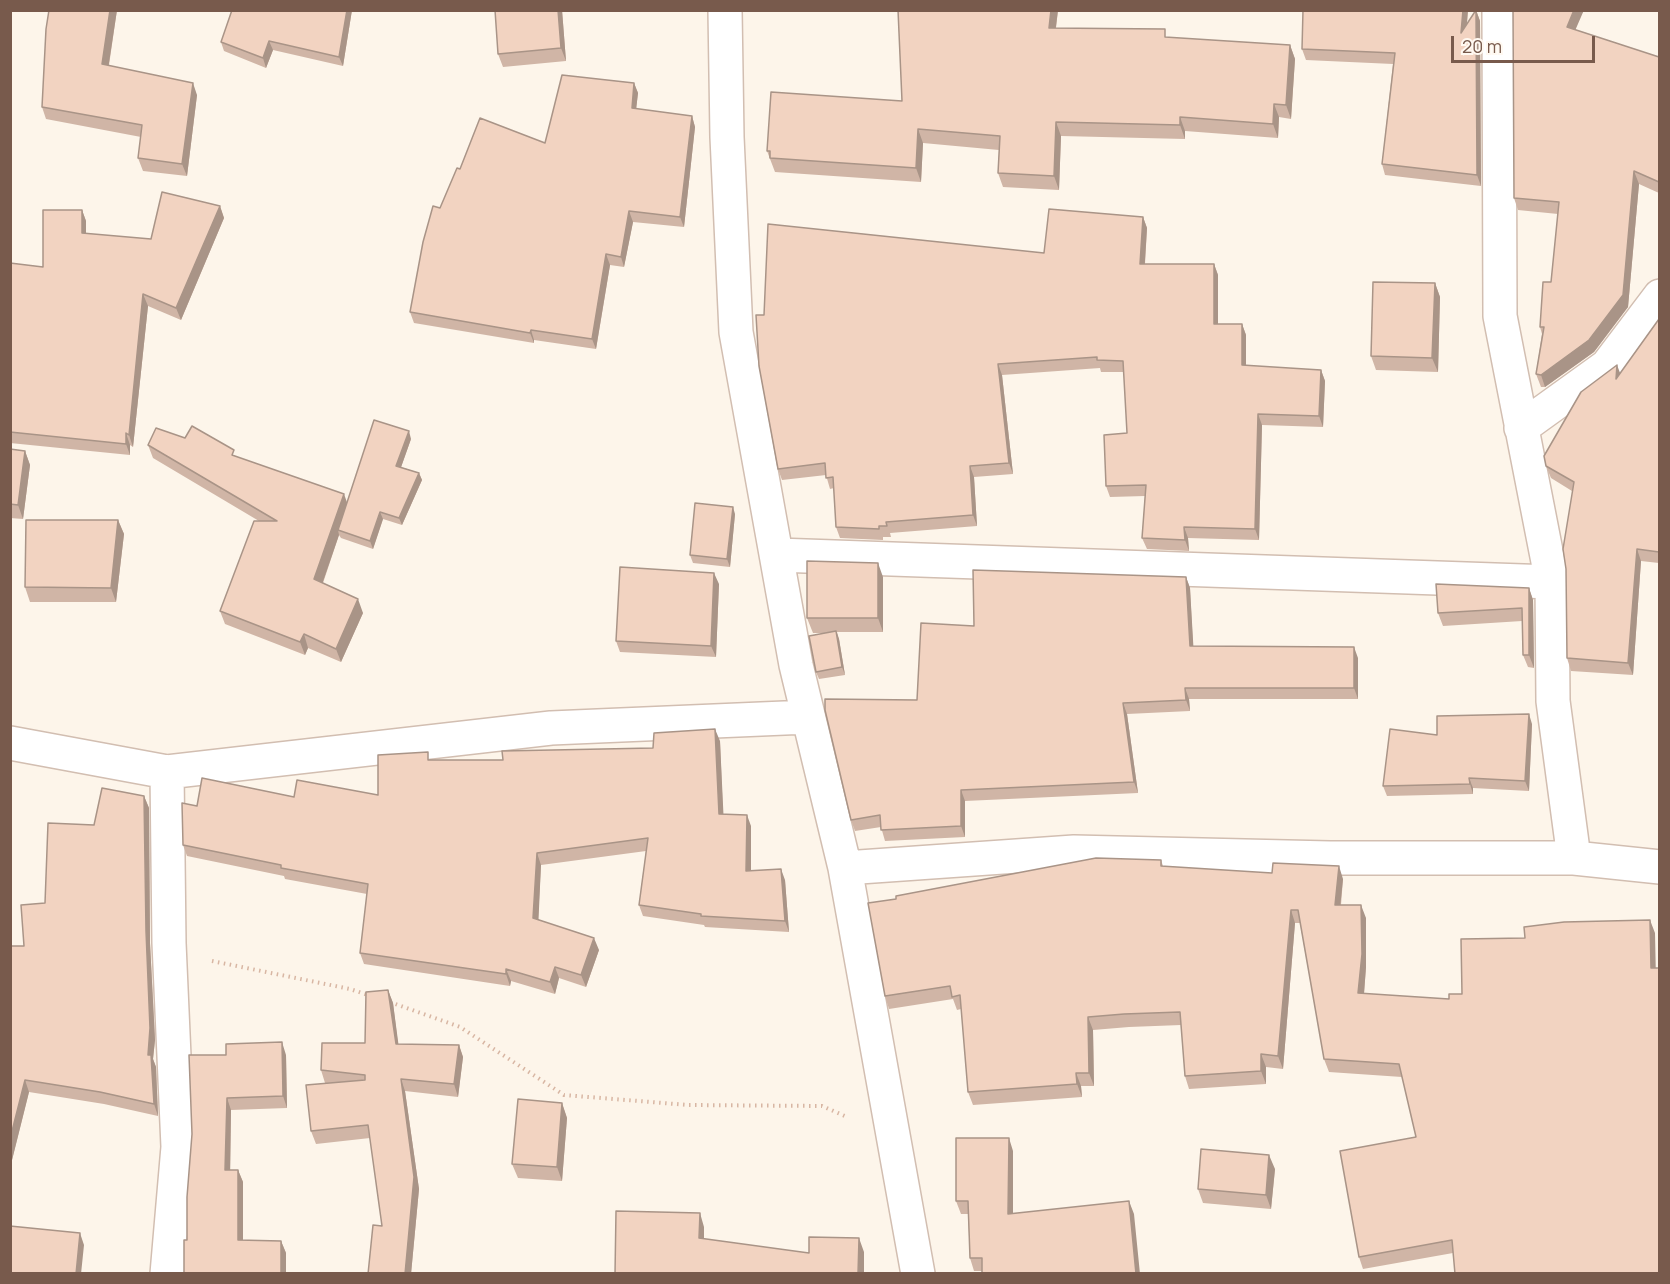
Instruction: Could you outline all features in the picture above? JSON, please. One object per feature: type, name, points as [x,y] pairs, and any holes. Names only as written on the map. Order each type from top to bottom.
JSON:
[{"type":"street","points":[[724,10],[736,332],[796,665],[844,868],[918,1274]]},
{"type":"street","points":[[1499,10],[1500,316],[1552,582],[1553,701],[1574,858]]},
{"type":"street","points":[[1521,428],[1607,366],[1659,296]]},
{"type":"street","points":[[777,555],[1552,582]]},
{"type":"street","points":[[10,743],[166,772],[551,728],[808,717]]},
{"type":"street","points":[[166,772],[169,952],[178,1147],[167,1274]]},
{"type":"street","points":[[844,868],[1074,852],[1330,858],[1574,858],[1659,867]]},
{"type":"path","points":[[169,952],[350,989],[372,996]]},
{"type":"path","points":[[383,1000],[460,1027],[564,1095],[688,1105],[822,1106],[892,1136]]},
{"type":"building","points":[[49,10],[110,10],[102,64],[193,83],[182,164],[138,158],[142,125],[42,107]]},
{"type":"building","points":[[232,10],[347,10],[339,57],[269,41],[263,58],[221,42]]},
{"type":"building","points":[[495,10],[558,10],[561,48],[498,54]]},
{"type":"building","points":[[898,10],[1051,10],[1049,28],[1165,29],[1165,37],[1290,45],[1286,105],[1274,104],[1273,124],[1180,117],[1180,125],[1056,122],[1054,176],[998,173],[1000,136],[918,129],[916,168],[770,158],[770,151],[767,151],[771,92],[902,101]]},
{"type":"building","points":[[1303,10],[1463,10],[1461,33],[1476,10],[1477,175],[1382,164],[1395,53],[1302,49]]},
{"type":"building","points":[[1513,10],[1574,10],[1567,27],[1659,57],[1659,182],[1634,171],[1623,295],[1589,340],[1541,375],[1536,374],[1544,327],[1540,327],[1543,282],[1551,282],[1559,202],[1514,198]]},
{"type":"building","points":[[562,75],[634,83],[632,108],[692,116],[680,217],[629,211],[621,257],[606,254],[592,339],[531,330],[530,333],[410,312],[423,242],[433,206],[440,208],[457,168],[460,169],[480,118],[545,143]]},
{"type":"building","points":[[162,192],[220,206],[176,308],[143,294],[129,435],[126,433],[126,444],[10,432],[10,263],[43,267],[43,210],[82,210],[82,233],[151,239]]},
{"type":"building","points":[[1049,209],[1143,217],[1140,264],[1214,264],[1214,324],[1242,324],[1242,365],[1321,370],[1319,416],[1258,414],[1255,529],[1184,527],[1185,540],[1142,538],[1146,485],[1106,486],[1104,435],[1127,433],[1123,361],[1097,360],[1097,357],[998,364],[1009,463],[970,466],[973,515],[886,522],[887,526],[879,526],[879,529],[836,527],[833,477],[826,478],[825,463],[778,469],[759,366],[756,315],[764,315],[768,224],[1044,253]]},
{"type":"building","points":[[1373,282],[1435,283],[1432,358],[1371,356]]},
{"type":"building","points":[[1659,319],[1659,552],[1637,549],[1628,663],[1567,658],[1566,569],[1563,549],[1574,482],[1546,466],[1544,456],[1581,392],[1617,365],[1616,379]]},
{"type":"building","points":[[374,420],[409,431],[396,466],[419,473],[399,518],[380,512],[370,541],[338,530]]},
{"type":"building","points":[[192,426],[234,450],[232,455],[344,494],[314,579],[358,599],[336,649],[304,634],[300,642],[220,611],[254,521],[277,521],[148,445],[156,428],[185,438]]},
{"type":"building","points":[[10,449],[25,451],[18,505],[10,504]]},
{"type":"building","points":[[695,503],[733,507],[727,559],[690,555]]},
{"type":"building","points":[[26,520],[118,520],[111,588],[25,587]]},
{"type":"building","points":[[807,561],[878,563],[878,618],[807,618]]},
{"type":"building","points":[[620,567],[714,573],[711,646],[616,641]]},
{"type":"building","points":[[973,570],[1186,577],[1190,646],[1354,647],[1354,688],[1185,688],[1186,700],[1123,703],[1134,782],[961,790],[961,826],[881,830],[880,815],[851,820],[825,710],[825,699],[917,700],[921,623],[974,626]]},
{"type":"building","points":[[1436,584],[1529,588],[1529,655],[1523,655],[1522,608],[1438,613]]},
{"type":"building","points":[[836,631],[842,667],[816,672],[809,636]]},
{"type":"building","points":[[1529,714],[1525,781],[1469,778],[1470,784],[1383,786],[1390,729],[1437,735],[1437,716]]},
{"type":"building","points":[[715,729],[719,814],[747,815],[746,871],[781,869],[785,921],[701,916],[701,914],[639,905],[648,838],[537,853],[533,918],[594,938],[581,975],[555,967],[550,982],[506,969],[506,974],[360,953],[368,884],[281,868],[281,865],[183,845],[182,803],[197,806],[202,778],[294,797],[297,780],[378,795],[378,755],[428,752],[428,760],[503,760],[502,751],[653,748],[654,733]]},
{"type":"building","points":[[102,788],[144,796],[150,1028],[148,1055],[151,1055],[154,1104],[100,1092],[25,1080],[10,1139],[10,946],[24,946],[21,905],[45,903],[48,823],[94,825]]},
{"type":"building","points":[[1096,858],[1161,860],[1161,866],[1272,873],[1273,863],[1339,866],[1335,905],[1361,905],[1362,954],[1358,993],[1449,999],[1449,994],[1462,994],[1461,939],[1525,938],[1524,927],[1564,922],[1650,920],[1651,968],[1659,968],[1659,1274],[1455,1274],[1452,1240],[1359,1257],[1340,1151],[1416,1137],[1399,1064],[1324,1059],[1298,910],[1291,910],[1278,1056],[1261,1054],[1261,1071],[1185,1076],[1180,1012],[1124,1014],[1088,1017],[1089,1073],[1076,1073],[1077,1084],[968,1092],[960,995],[952,997],[950,986],[885,996],[868,903]]},
{"type":"building","points":[[388,990],[396,1044],[459,1045],[454,1084],[401,1079],[414,1177],[405,1274],[368,1274],[373,1225],[382,1226],[368,1125],[311,1131],[306,1085],[365,1080],[365,1075],[321,1070],[322,1043],[365,1043],[366,992]]},
{"type":"building","points":[[282,1042],[283,1096],[227,1098],[225,1170],[238,1170],[238,1240],[281,1241],[281,1274],[184,1274],[184,1240],[187,1240],[187,1197],[192,1134],[189,1055],[226,1055],[226,1044]]},
{"type":"building","points":[[518,1099],[562,1103],[557,1167],[512,1164]]},
{"type":"building","points":[[956,1138],[1009,1138],[1008,1214],[1129,1201],[1136,1274],[982,1274],[982,1258],[970,1258],[968,1201],[956,1201]]},
{"type":"building","points":[[1201,1149],[1269,1155],[1266,1195],[1198,1189]]},
{"type":"building","points":[[616,1211],[700,1213],[699,1238],[809,1253],[809,1237],[859,1238],[858,1274],[615,1274]]},
{"type":"building","points":[[10,1226],[80,1233],[76,1274],[10,1274]]}]
